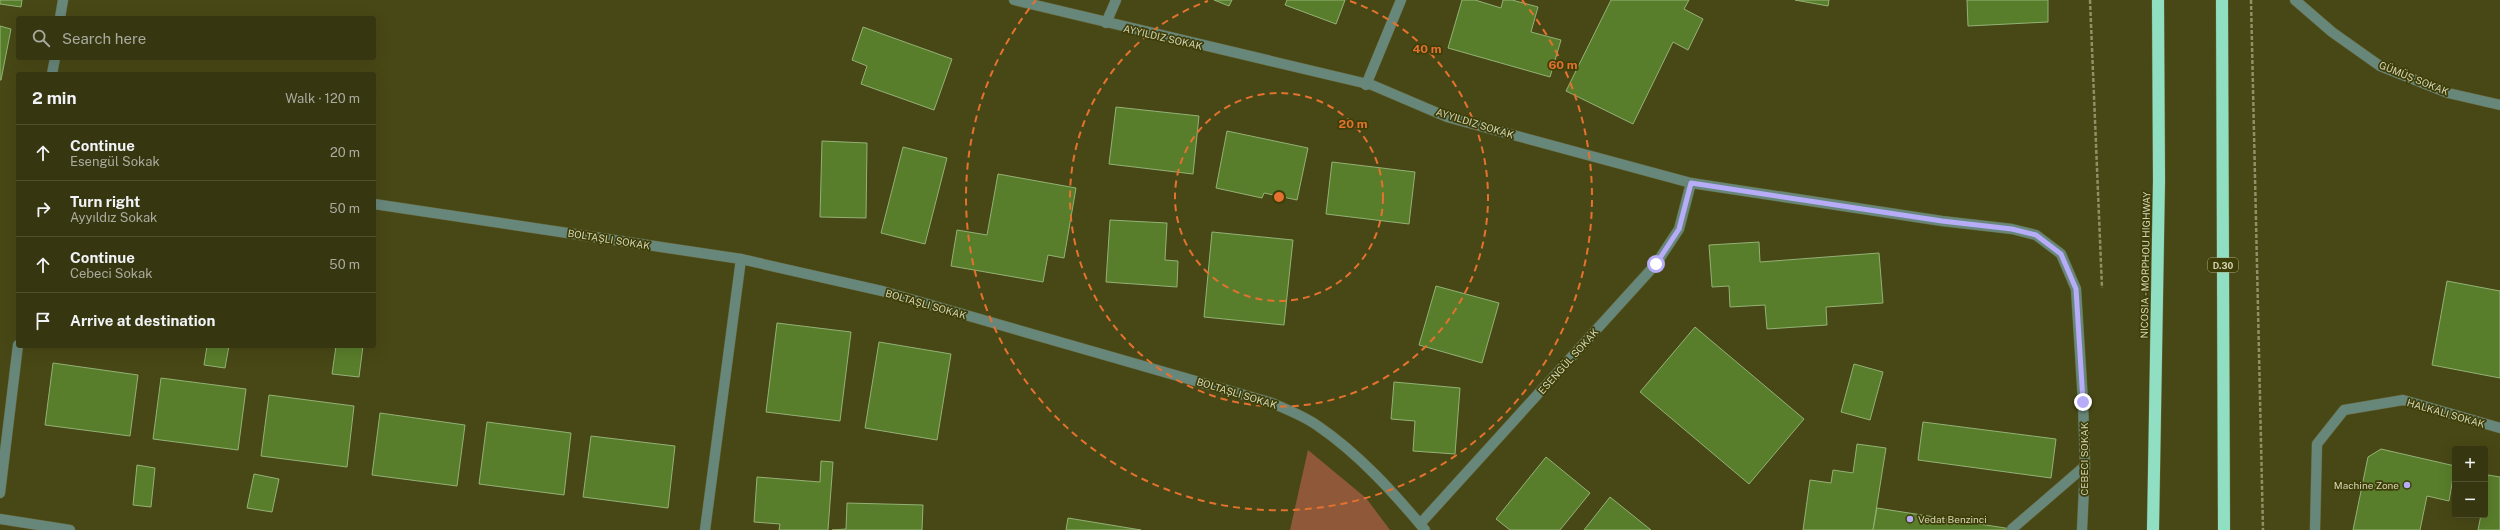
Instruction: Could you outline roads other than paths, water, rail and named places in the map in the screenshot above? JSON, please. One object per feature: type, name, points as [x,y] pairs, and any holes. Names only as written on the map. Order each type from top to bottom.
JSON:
[{"type":"highway","name":"NICOSIA - MORPHOU HIGHWAY","points":[[2153,530],[2159,181],[2158,0]]},
{"type":"highway","name":"D.30","points":[[2222,0],[2224,530]]},
{"type":"street","points":[[60,16],[63,0]]},
{"type":"street","name":"CEBECI SOKAK","points":[[1014,0],[1366,85],[1447,117],[1691,183],[1942,221],[2012,229],[2036,235],[2061,254],[2076,289],[2085,466],[2082,530]]},
{"type":"street","points":[[1106,23],[1116,0]]},
{"type":"street","points":[[1366,85],[1401,0]]},
{"type":"street","name":"GÜMÜŞ SOKAK","points":[[2298,1],[2332,32],[2380,66],[2448,93],[2500,105]]},
{"type":"street","points":[[52,72],[55,60]]},
{"type":"street","name":"ESENGÜL SOKAK","points":[[1423,527],[1656,264],[1679,229],[1691,183]]},
{"type":"street","points":[[376,204],[741,259],[882,291],[1272,403],[1317,425],[1335,438],[1386,486],[1423,527]]},
{"type":"street","points":[[705,530],[741,259]]},
{"type":"street","points":[[0,492],[18,348]]},
{"type":"street","points":[[2315,530],[2317,444],[2344,410],[2403,400],[2500,428]]},
{"type":"street","points":[[2012,529],[2085,466]]},
{"type":"street","points":[[0,519],[70,530]]},
{"type":"place","name":"Machine Zone","points":[[2407,485]]},
{"type":"place","name":"Vedat Benzinci","points":[[1910,519]]}]
